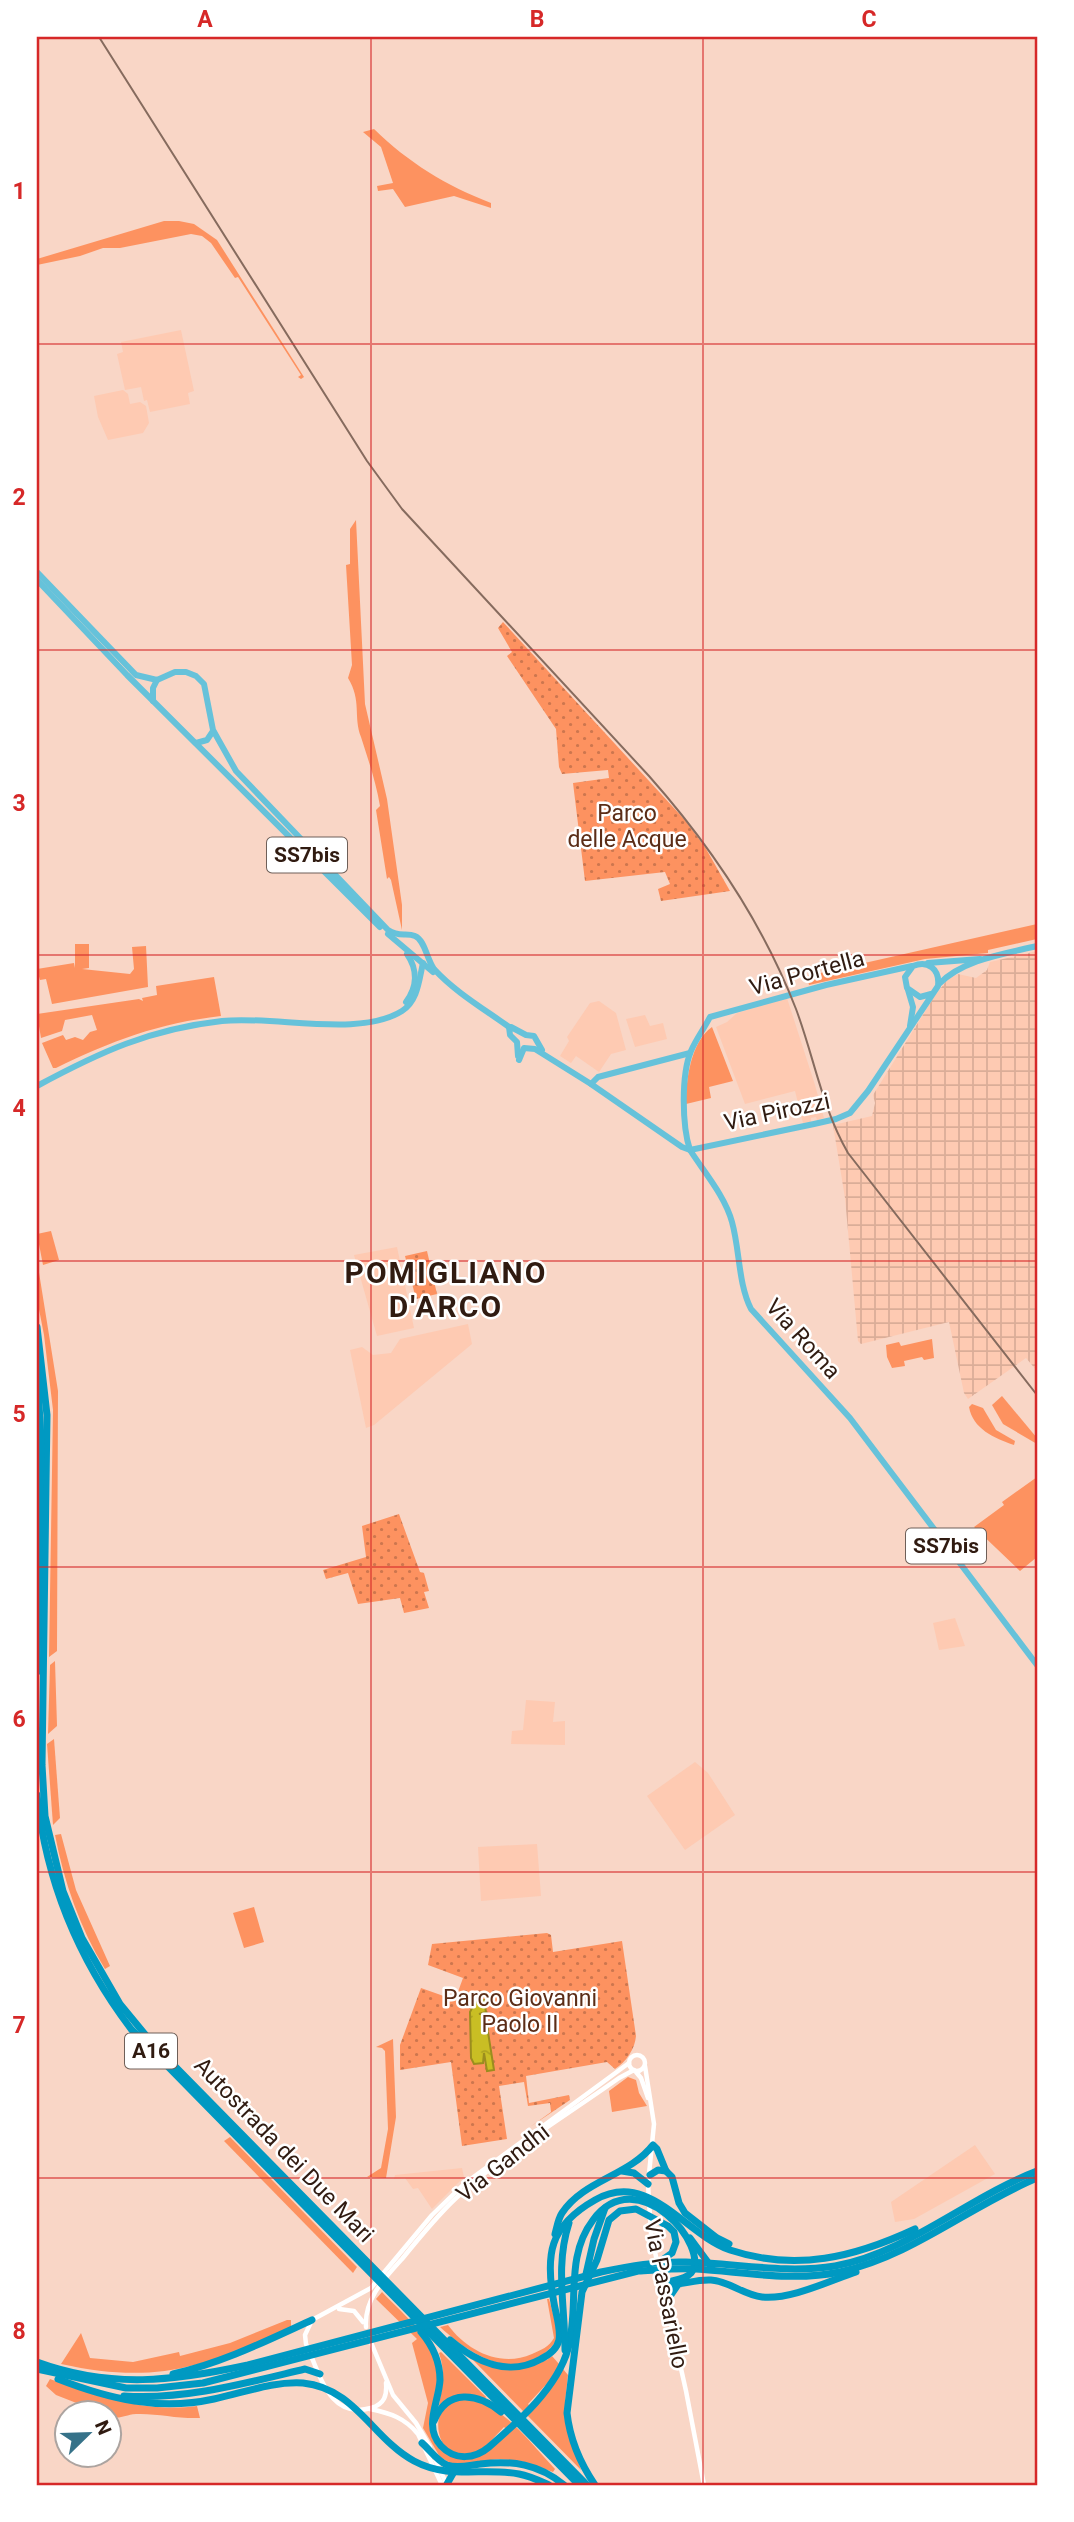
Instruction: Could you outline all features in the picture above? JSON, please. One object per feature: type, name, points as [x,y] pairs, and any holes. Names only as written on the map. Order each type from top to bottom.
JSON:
[{"type":"highway","name":"Autostrada dei Due Mari","points":[[37,1327],[47,1415],[43,1791],[50,1841],[63,1891],[93,1960],[136,2025],[363,2258],[388,2288]]},
{"type":"highway","points":[[37,1368],[41,1440],[37,1671]]},
{"type":"highway","name":"Autostrada dei Due Mari","points":[[37,1795],[43,1843],[57,1893],[87,1964],[115,2008],[149,2049],[352,2256],[388,2288]]},
{"type":"highway","points":[[388,2288],[463,2350],[493,2365],[509,2368],[540,2360],[552,2352],[559,2338],[549,2273],[553,2242],[561,2214],[579,2195],[637,2162],[653,2145],[672,2177],[679,2203],[685,2213],[717,2238],[748,2254]]},
{"type":"highway","points":[[650,2175],[658,2170],[666,2171]]},
{"type":"highway","points":[[48,2372],[126,2388],[203,2384],[248,2369],[601,2272],[658,2262],[687,2262],[804,2276],[838,2272],[894,2249],[981,2197],[1037,2171]]},
{"type":"highway","points":[[618,2172],[634,2173],[648,2185]]},
{"type":"highway","points":[[388,2288],[426,2338],[437,2360],[440,2382],[432,2416],[436,2438],[444,2449],[463,2457],[485,2450],[531,2406],[552,2381],[570,2339],[577,2258],[582,2236],[606,2206],[617,2200],[629,2195],[658,2209],[687,2235],[720,2279],[744,2293],[761,2297],[785,2295],[894,2249],[937,2230],[1037,2178]]},
{"type":"highway","points":[[553,2242],[573,2214],[602,2197],[629,2195],[657,2200],[707,2239],[748,2254],[792,2260],[816,2260],[894,2249]]},
{"type":"highway","points":[[595,2485],[572,2441],[567,2413],[582,2292],[594,2239],[606,2206]]},
{"type":"highway","points":[[582,2292],[597,2260],[606,2226],[620,2211],[632,2209],[644,2212],[668,2226],[676,2237],[675,2249],[671,2255],[658,2262]]},
{"type":"highway","points":[[564,2358],[560,2269],[563,2242],[573,2214]]},
{"type":"highway","points":[[666,2302],[679,2282],[692,2272],[695,2264],[687,2235]]},
{"type":"highway","points":[[655,2254],[679,2282]]},
{"type":"highway","points":[[48,2372],[122,2381],[198,2376],[248,2369],[638,2271],[695,2269],[772,2273]]},
{"type":"highway","points":[[662,2284],[700,2280],[727,2284]]},
{"type":"highway","points":[[388,2288],[577,2485]]},
{"type":"highway","points":[[388,2288],[587,2485]]},
{"type":"highway","points":[[150,2380],[204,2367],[312,2320]]},
{"type":"highway","points":[[37,2362],[48,2372],[93,2390],[134,2402],[171,2405],[202,2402],[284,2383],[316,2385],[349,2402],[413,2461],[445,2472],[518,2474],[549,2485]]},
{"type":"highway","points":[[93,2390],[134,2397],[170,2396],[209,2391],[305,2370],[320,2374]]},
{"type":"highway","points":[[433,2428],[438,2412],[449,2400],[463,2396],[479,2399],[502,2413],[577,2485]]},
{"type":"highway","points":[[422,2443],[445,2464],[459,2467],[516,2462],[537,2468],[564,2485]]},
{"type":"highway","points":[[445,2485],[459,2467]]},
{"type":"main road","points":[[37,572],[136,676],[158,680],[153,688],[153,701]]},
{"type":"main road","name":"SS7bis","points":[[37,580],[371,920],[432,972],[509,1027],[534,1036],[538,1046],[548,1057]]},
{"type":"main road","name":"SS7bis","points":[[158,680],[175,672],[186,672],[196,676],[204,684],[213,730],[236,771],[383,925],[395,935],[414,935],[422,945],[429,962],[443,979]]},
{"type":"main road","points":[[196,743],[207,740],[213,730]]},
{"type":"main road","points":[[403,946],[418,952],[422,945]]},
{"type":"main road","points":[[37,1086],[97,1054],[178,1027],[223,1021],[282,1020],[332,1025],[368,1021],[406,1009],[414,998],[423,964],[422,945]]},
{"type":"main road","points":[[395,1013],[408,999],[415,986],[414,967],[403,946]]},
{"type":"main road","name":"Via Portella","points":[[690,1054],[710,1017],[810,989],[913,966],[982,959],[1037,946]]},
{"type":"main road","name":"Via Portella","points":[[910,1026],[937,986],[953,972],[982,959]]},
{"type":"main road","points":[[925,964],[935,970],[939,980],[937,986]]},
{"type":"main road","points":[[910,1026],[913,1007],[905,977],[913,966]]},
{"type":"main road","points":[[419,979],[426,972],[432,972]]},
{"type":"main road","points":[[907,988],[920,997],[931,994]]},
{"type":"main road","name":"Via Pirozzi","points":[[690,1150],[836,1119],[849,1112],[862,1100],[910,1026]]},
{"type":"main road","name":"SS7bis","points":[[509,1027],[510,1037],[517,1042],[519,1060],[525,1047],[535,1049],[548,1057]]},
{"type":"main road","points":[[591,1084],[598,1077],[690,1054],[683,1101],[690,1150]]},
{"type":"main road","name":"Via Roma","points":[[548,1057],[690,1150],[728,1210],[744,1293],[759,1321],[850,1418],[1037,1665]]},
{"type":"street","points":[[629,2063],[632,2057],[638,2055],[644,2059],[645,2066],[642,2070],[634,2071]]},
{"type":"street","name":"Via Passariello","points":[[629,2063],[641,2078],[651,2102]]},
{"type":"street","name":"Via Gandhi","points":[[335,2309],[371,2288],[432,2215],[464,2184],[629,2063]]},
{"type":"street","name":"Via Passariello","points":[[645,2066],[654,2124],[648,2185],[651,2234],[704,2485]]},
{"type":"street","name":"Via Gandhi","points":[[366,2327],[369,2301],[439,2216],[482,2175],[619,2078],[634,2071]]},
{"type":"street","points":[[335,2309],[354,2311],[360,2316],[386,2383],[421,2430],[445,2485],[416,2431],[402,2419],[388,2412],[348,2410],[331,2398],[306,2344],[305,2335],[312,2320],[335,2309]]},
{"type":"street","points":[[369,2409],[384,2399],[386,2383]]},
{"type":"shaded area","points":[[181,330],[194,391],[188,393],[190,404],[150,412],[141,387],[125,390],[117,354],[123,352],[121,342]]},
{"type":"shaded area","points":[[123,390],[128,394],[130,404],[140,402],[146,406],[149,423],[143,433],[108,440],[98,417],[94,396]]},
{"type":"shaded area","points":[[1037,951],[1037,1371],[1026,1358],[968,1399],[964,1393],[949,1322],[861,1344],[858,1341],[845,1198],[833,1125],[872,1116],[875,1103],[873,1095],[947,980],[958,974],[976,978],[987,970],[990,962]]},
{"type":"shaded area","points":[[787,998],[824,1118],[811,1118],[811,1122],[803,1123],[795,1091],[745,1104],[716,1027],[737,1013]]},
{"type":"shaded area","points":[[599,1001],[616,1013],[626,1050],[611,1054],[599,1072],[576,1056],[571,1063],[560,1056],[569,1041],[567,1037],[590,1003]]},
{"type":"shaded area","points":[[645,1015],[650,1026],[663,1023],[667,1039],[635,1047],[626,1019]]},
{"type":"shaded area","points":[[397,1247],[414,1328],[377,1336],[354,1255]]},
{"type":"shaded area","points":[[468,1324],[472,1344],[374,1425],[366,1428],[350,1350],[362,1347],[373,1355],[391,1353],[400,1339]]},
{"type":"shaded area","points":[[955,1618],[965,1646],[939,1650],[933,1623]]},
{"type":"shaded area","points":[[526,1700],[555,1702],[553,1722],[565,1721],[565,1745],[511,1744],[512,1731],[523,1730]]},
{"type":"shaded area","points":[[695,1762],[708,1773],[735,1815],[685,1850],[647,1796]]},
{"type":"shaded area","points":[[537,1844],[541,1896],[481,1901],[478,1847]]},
{"type":"shaded area","points":[[975,2145],[995,2174],[914,2219],[895,2222],[891,2202]]},
{"type":"shaded area","points":[[462,2168],[464,2177],[432,2209],[418,2188],[413,2189],[405,2178],[394,2179],[395,2175]]},
{"type":"green space","points":[[374,129],[414,163],[458,189],[491,203],[491,208],[454,196],[405,207],[393,189],[378,191],[377,186],[393,183],[381,147],[363,132]]},
{"type":"green space","points":[[164,221],[194,224],[217,240],[304,377],[298,377],[301,375],[238,277],[235,278],[211,243],[202,236],[191,234],[120,248],[103,248],[37,265],[37,259]]},
{"type":"green space","points":[[356,520],[365,704],[387,799],[402,905],[402,930],[391,880],[389,877],[387,879],[376,810],[380,806],[359,729],[355,694],[348,678],[352,665],[346,565],[350,564],[350,529]]},
{"type":"green space","name":"Parco delle Acque","points":[[503,622],[684,819],[705,847],[730,891],[661,901],[658,889],[670,884],[665,872],[585,881],[573,783],[609,778],[608,770],[562,774],[556,729],[507,656],[512,652],[498,628]]},
{"type":"green space","points":[[1037,924],[1037,939],[988,950],[988,953],[925,959],[809,985],[807,976]]},
{"type":"green space","points":[[75,944],[89,944],[89,968],[82,969],[130,974],[134,969],[132,947],[146,946],[148,987],[52,1004],[46,979],[40,980],[37,969],[74,963],[75,968]]},
{"type":"green space","points":[[214,977],[221,1016],[156,1028],[96,1049],[53,1068],[42,1043],[63,1035],[66,1040],[75,1037],[83,1040],[90,1032],[97,1030],[92,1015],[65,1020],[62,1031],[41,1038],[37,1014],[139,999],[143,1001],[142,998],[157,995],[156,986]]},
{"type":"green space","points":[[712,1027],[733,1081],[709,1087],[711,1098],[686,1104],[691,1062],[699,1042]]},
{"type":"green space","points":[[51,1231],[59,1260],[43,1265],[37,1234]]},
{"type":"green space","points":[[427,1251],[437,1294],[416,1299],[405,1256]]},
{"type":"green space","points":[[37,1260],[58,1391],[57,1651],[49,1657],[53,1410],[37,1299]]},
{"type":"green space","points":[[932,1339],[934,1358],[924,1360],[922,1357],[904,1361],[905,1366],[892,1368],[886,1345],[899,1342],[901,1346]]},
{"type":"green space","points":[[1002,1396],[1037,1438],[1037,1444],[1003,1424],[992,1405]]},
{"type":"green space","points":[[972,1404],[983,1408],[996,1430],[1015,1441],[1014,1445],[992,1436],[980,1427],[971,1415],[969,1407]]},
{"type":"green space","points":[[1037,1477],[1037,1557],[1020,1571],[974,1527],[1004,1505],[1002,1502]]},
{"type":"green space","points":[[399,1514],[429,1591],[424,1592],[429,1608],[404,1613],[400,1598],[358,1604],[348,1573],[326,1579],[323,1570],[366,1557],[362,1526]]},
{"type":"green space","points":[[55,1661],[57,1726],[48,1734],[50,1665]]},
{"type":"green space","points":[[54,1739],[60,1818],[53,1825],[47,1744]]},
{"type":"green space","points":[[61,1834],[76,1890],[110,1966],[105,1969],[88,1937],[68,1887],[55,1835]]},
{"type":"green space","points":[[254,1907],[264,1942],[244,1948],[233,1913]]},
{"type":"green space","name":"Parco Giovanni Paolo II","points":[[547,1933],[551,1935],[553,1952],[622,1941],[636,2036],[634,2046],[626,2059],[615,2069],[607,2062],[526,2076],[529,2103],[569,2095],[570,2100],[530,2127],[551,2112],[550,2103],[528,2106],[524,2082],[499,2086],[507,2139],[462,2146],[451,2062],[400,2070],[400,2045],[421,1988],[455,2000],[463,1978],[428,1965],[432,1944]]},
{"type":"green space","points":[[393,2039],[396,2117],[386,2178],[367,2177],[381,2168],[388,2129],[385,2051],[376,2047]]},
{"type":"green space","points":[[628,2077],[636,2080],[639,2093],[647,2106],[612,2112],[609,2091]]},
{"type":"green space","points":[[230,2137],[357,2267],[353,2273],[224,2141]]},
{"type":"green space","points":[[382,2292],[422,2334],[433,2354],[438,2377],[431,2429],[433,2440],[441,2450],[462,2459],[478,2457],[509,2432],[504,2427],[476,2452],[460,2455],[448,2449],[441,2439],[438,2427],[440,2414],[447,2403],[458,2397],[474,2399],[508,2420],[555,2469],[553,2472],[521,2461],[498,2459],[454,2465],[440,2457],[423,2428],[428,2403],[412,2343],[417,2339],[376,2299]]},
{"type":"green space","points":[[547,2299],[556,2325],[557,2340],[543,2354],[529,2362],[514,2365],[498,2363],[468,2349],[440,2327],[448,2325],[465,2342],[486,2354],[497,2358],[520,2358],[544,2348],[554,2338]]},
{"type":"green space","points":[[291,2320],[291,2327],[261,2341],[206,2362],[180,2368],[125,2373],[61,2364],[81,2333],[90,2358],[133,2362],[179,2352],[180,2356],[230,2343]]},
{"type":"green space","points":[[441,2352],[485,2399],[467,2394],[439,2406],[443,2380]]},
{"type":"green space","points":[[552,2356],[559,2364],[553,2377],[528,2404],[532,2408],[563,2369],[568,2375],[566,2420],[581,2470],[473,2360],[494,2367],[547,2360]]},
{"type":"green space","points":[[50,2379],[115,2400],[69,2400],[56,2395],[46,2386]]},
{"type":"green space","points":[[122,2402],[159,2407],[197,2406],[200,2418],[144,2414],[122,2417]]},
{"type":"water","points":[[484,2000],[486,2012],[479,2014],[486,2014],[488,2030],[482,2031],[488,2032],[494,2070],[487,2071],[484,2053],[483,2063],[474,2064],[471,2058],[470,2012],[475,2002]]},
{"type":"railway","points":[[99,37],[367,461],[402,509],[649,776],[714,857],[751,915],[782,977],[796,1009],[831,1118],[848,1153],[1037,1395]]},
{"type":"district","name":"POMIGLIANO D'ARCO","points":[[446,1289]]}]
